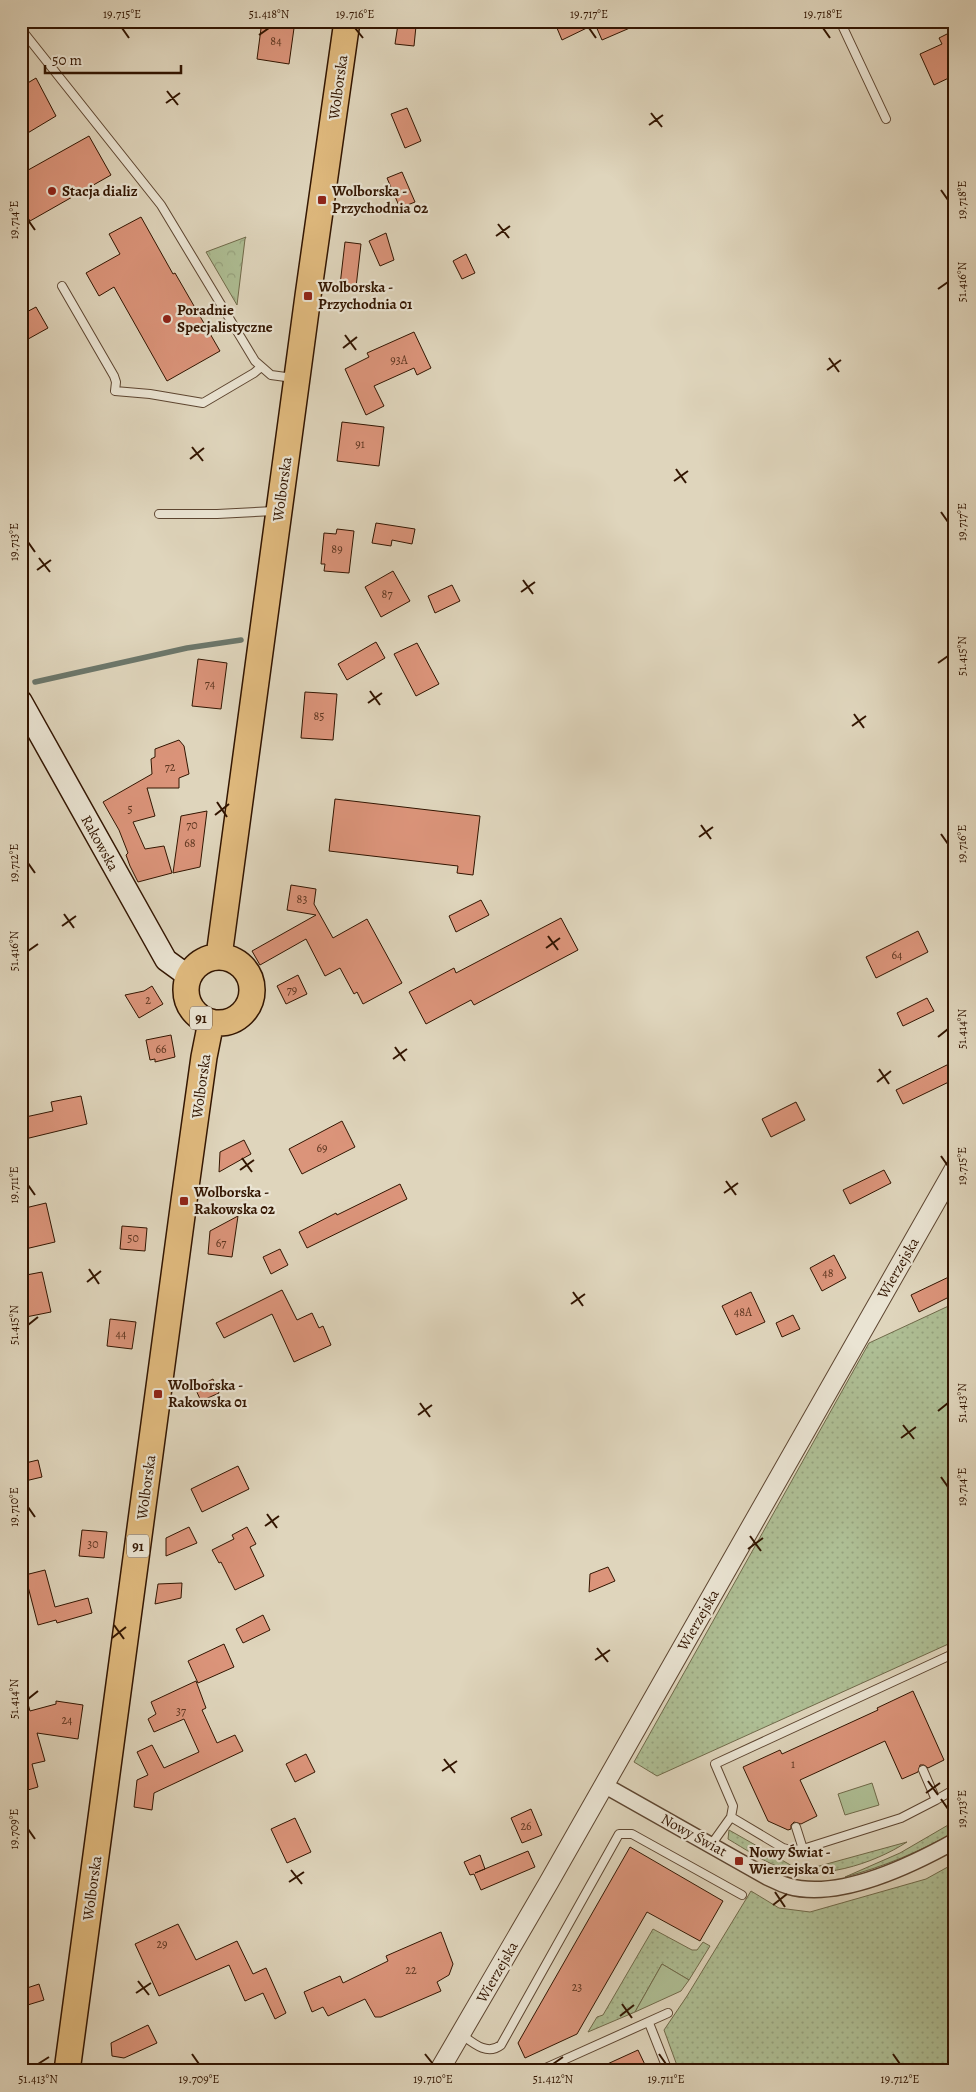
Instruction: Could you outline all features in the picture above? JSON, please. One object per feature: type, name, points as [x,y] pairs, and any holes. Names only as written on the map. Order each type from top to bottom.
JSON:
[{"type":"main road","name":"Wolborska","points":[[219,956],[347,21]]},
{"type":"main road","name":"Rakowska","points":[[21,701],[166,960],[188,976]]},
{"type":"main road","points":[[188,976],[197,964],[219,956]]},
{"type":"main road","name":"91","points":[[188,976],[186,996],[189,1005],[195,1013],[211,1022],[221,1023],[238,1017],[250,1003],[252,985],[244,968],[237,961],[219,956]]},
{"type":"main road","name":"Wolborska","points":[[67,2071],[204,1057],[211,1022]]},
{"type":"street","name":"Wierzejska","points":[[439,2071],[955,1168]]},
{"type":"street","name":"Nowy Świat","points":[[604,1785],[779,1882],[796,1888],[834,1888],[880,1876],[917,1861],[955,1841]]},
{"type":"lane","points":[[840,21],[886,119]]},
{"type":"lane","points":[[21,29],[161,205],[244,345],[261,367],[271,375],[298,379]]},
{"type":"lane","points":[[62,286],[114,376],[116,382],[115,391],[150,394],[203,403],[261,367]]},
{"type":"lane","points":[[159,514],[279,511]]},
{"type":"lane","points":[[711,1845],[731,1817],[733,1806],[715,1764],[955,1653]]},
{"type":"lane","points":[[923,1770],[936,1800]]},
{"type":"lane","points":[[731,1817],[783,1848],[790,1850],[803,1849],[901,1818],[955,1789]]},
{"type":"lane","points":[[796,1827],[803,1849]]},
{"type":"lane","points":[[461,2034],[487,2050],[495,2050],[501,2046],[618,1834],[632,1834],[742,1895]]},
{"type":"lane","points":[[539,2071],[668,2013]]},
{"type":"lane","points":[[649,2023],[668,2071]]},
{"type":"green space","points":[[246,237],[245,239],[237,305],[206,252]]},
{"type":"green space","points":[[955,1303],[955,1641],[657,1776],[634,1762],[869,1343]]},
{"type":"green space","points":[[872,1783],[879,1805],[845,1815],[838,1794]]},
{"type":"green space","points":[[955,1821],[955,1832],[915,1852],[845,1877],[900,1853]]},
{"type":"green space","points":[[729,1830],[801,1871],[907,1842],[862,1864],[811,1873],[779,1867],[766,1861],[728,1839]]},
{"type":"green space","points":[[955,1863],[955,2071],[679,2071],[664,2030],[751,1891],[779,1908],[810,1912],[926,1879]]},
{"type":"green space","points":[[653,1929],[692,1950],[697,1950],[703,1942],[710,1946],[689,1980],[662,1964],[635,2012],[588,2032],[597,2017],[603,2015]]},
{"type":"green space","points":[[662,1964],[689,1980],[681,1991],[635,2012]]},
{"type":"building","points":[[262,21],[295,21],[289,64],[257,59]]},
{"type":"building","points":[[554,21],[646,21],[602,40],[595,24],[562,40]]},
{"type":"building","points":[[398,24],[416,26],[414,46],[395,44]]},
{"type":"building","points":[[955,30],[955,75],[934,85],[920,54],[942,44],[939,38]]},
{"type":"building","points":[[36,78],[56,116],[21,137],[21,87]]},
{"type":"building","points":[[407,108],[421,141],[405,148],[391,114]]},
{"type":"building","name":"Stacja dializ","points":[[89,136],[111,175],[30,221],[21,206],[21,174]]},
{"type":"building","points":[[402,172],[415,202],[400,208],[387,178]]},
{"type":"building","name":"Poradnie Specjalistyczne","points":[[141,217],[220,351],[167,381],[114,287],[99,296],[86,273],[120,254],[109,234]]},
{"type":"building","points":[[386,233],[394,260],[380,266],[369,241]]},
{"type":"building","points":[[345,242],[361,244],[356,287],[340,285]]},
{"type":"building","points":[[466,254],[475,273],[462,279],[453,261]]},
{"type":"building","points":[[36,307],[48,328],[21,343],[21,315]]},
{"type":"building","points":[[414,332],[431,368],[417,375],[414,368],[374,386],[384,406],[366,415],[345,369],[369,357],[367,353]]},
{"type":"building","points":[[342,422],[384,427],[379,466],[337,461]]},
{"type":"building","points":[[376,523],[415,529],[412,544],[392,540],[391,546],[372,543]]},
{"type":"building","points":[[337,529],[354,531],[349,573],[324,571],[325,564],[321,564],[324,533],[336,534]]},
{"type":"building","points":[[393,571],[410,601],[381,617],[365,587]]},
{"type":"building","points":[[452,585],[460,601],[435,613],[428,596]]},
{"type":"building","points":[[376,642],[385,658],[347,680],[338,664]]},
{"type":"building","points":[[417,643],[439,684],[416,696],[394,654]]},
{"type":"building","points":[[198,659],[227,663],[221,709],[192,706]]},
{"type":"building","points":[[305,692],[337,694],[333,740],[301,738]]},
{"type":"building","points":[[179,740],[184,746],[189,774],[179,778],[179,788],[147,788],[155,816],[133,822],[145,849],[164,846],[172,873],[138,882],[130,866],[126,855],[128,853],[119,830],[103,802],[152,774],[151,759],[155,757],[155,749]]},
{"type":"building","points":[[335,799],[480,816],[473,875],[457,873],[458,866],[329,851]]},
{"type":"building","points":[[207,811],[200,867],[173,873],[181,816]]},
{"type":"building","points":[[291,885],[316,889],[314,904],[333,938],[367,919],[402,983],[363,1004],[357,992],[354,994],[340,968],[325,976],[306,939],[260,965],[252,951],[316,915],[287,910]]},
{"type":"building","points":[[481,900],[489,915],[456,932],[449,916]]},
{"type":"building","points":[[561,918],[578,950],[474,1005],[471,1000],[426,1024],[409,992],[454,968],[456,973]]},
{"type":"building","points":[[918,931],[928,952],[876,978],[866,957]]},
{"type":"building","points":[[298,975],[307,994],[286,1004],[277,986]]},
{"type":"building","points":[[152,986],[163,1004],[139,1018],[125,995],[144,991]]},
{"type":"building","points":[[927,998],[934,1011],[903,1026],[897,1013]]},
{"type":"building","points":[[171,1035],[175,1057],[155,1062],[155,1059],[150,1060],[146,1040]]},
{"type":"building","points":[[955,1061],[955,1079],[903,1104],[896,1090]]},
{"type":"building","points":[[81,1096],[87,1124],[21,1140],[21,1118],[53,1111],[51,1102]]},
{"type":"building","points":[[796,1102],[805,1120],[771,1137],[762,1119]]},
{"type":"building","points":[[342,1121],[355,1147],[302,1174],[289,1149]]},
{"type":"building","points":[[244,1140],[251,1154],[219,1172],[220,1152]]},
{"type":"building","points":[[884,1170],[891,1183],[850,1204],[843,1190]]},
{"type":"building","points":[[400,1184],[407,1199],[307,1248],[299,1232]]},
{"type":"building","points":[[46,1203],[55,1242],[21,1250],[21,1231],[25,1230],[21,1209]]},
{"type":"building","points":[[238,1216],[232,1257],[208,1254],[210,1231]]},
{"type":"building","points":[[122,1226],[147,1228],[145,1251],[120,1249]]},
{"type":"building","points":[[280,1249],[288,1265],[271,1274],[263,1257]]},
{"type":"building","points":[[834,1255],[846,1278],[822,1291],[810,1268]]},
{"type":"building","points":[[42,1272],[51,1312],[21,1318],[21,1276]]},
{"type":"building","points":[[955,1274],[955,1294],[919,1312],[911,1295]]},
{"type":"building","points":[[282,1290],[297,1320],[312,1313],[319,1328],[323,1326],[331,1345],[294,1362],[272,1314],[224,1338],[216,1323]]},
{"type":"building","points":[[751,1292],[765,1322],[736,1335],[722,1306]]},
{"type":"building","points":[[793,1315],[800,1329],[782,1337],[776,1323]]},
{"type":"building","points":[[110,1319],[136,1322],[132,1349],[107,1346]]},
{"type":"building","points":[[213,1379],[219,1393],[201,1401],[195,1388]]},
{"type":"building","points":[[38,1460],[42,1477],[21,1482],[21,1464]]},
{"type":"building","points":[[238,1466],[249,1489],[202,1512],[191,1489]]},
{"type":"building","points":[[189,1527],[197,1543],[166,1556],[166,1538]]},
{"type":"building","points":[[247,1527],[256,1544],[250,1547],[264,1576],[235,1590],[221,1562],[219,1563],[212,1550],[234,1539],[232,1535]]},
{"type":"building","points":[[82,1530],[107,1532],[104,1558],[79,1556]]},
{"type":"building","points":[[608,1567],[615,1581],[589,1592],[590,1574]]},
{"type":"building","points":[[45,1570],[55,1607],[88,1598],[92,1613],[57,1623],[56,1620],[38,1625],[25,1575]]},
{"type":"building","points":[[182,1583],[181,1598],[155,1604],[158,1584]]},
{"type":"building","points":[[263,1615],[270,1630],[243,1643],[236,1629]]},
{"type":"building","points":[[224,1644],[234,1667],[198,1683],[188,1661]]},
{"type":"building","points":[[196,1681],[206,1708],[202,1710],[217,1743],[235,1735],[243,1751],[154,1793],[152,1810],[134,1807],[137,1780],[148,1775],[137,1752],[152,1745],[164,1768],[199,1752],[184,1719],[154,1732],[148,1719],[156,1714],[151,1702]]},
{"type":"building","points":[[913,1691],[944,1760],[928,1768],[920,1765],[918,1772],[902,1779],[885,1741],[800,1780],[817,1816],[801,1824],[794,1822],[791,1825],[791,1829],[788,1830],[768,1821],[743,1767],[780,1750],[782,1754],[878,1710],[877,1708]]},
{"type":"building","points":[[56,1701],[83,1705],[78,1739],[37,1733],[45,1761],[32,1764],[38,1787],[21,1792],[21,1742],[25,1742],[21,1731],[21,1705],[28,1704],[30,1711],[56,1704]]},
{"type":"building","points":[[306,1754],[315,1772],[295,1782],[286,1764]]},
{"type":"building","points":[[531,1809],[542,1835],[522,1843],[511,1818]]},
{"type":"building","points":[[295,1818],[311,1852],[287,1863],[271,1829]]},
{"type":"building","points":[[630,1847],[723,1901],[700,1941],[647,1912],[577,2034],[525,2058],[518,2043]]},
{"type":"building","points":[[528,1851],[535,1867],[481,1890],[474,1874],[470,1875],[464,1862],[480,1855],[485,1869]]},
{"type":"building","points":[[178,1924],[196,1960],[237,1941],[253,1974],[266,1968],[286,2013],[275,2019],[263,1993],[245,2001],[229,1965],[159,1996],[135,1944]]},
{"type":"building","points":[[441,1932],[453,1964],[449,1975],[437,1982],[441,1991],[381,2017],[375,2017],[365,1999],[328,2016],[323,2007],[312,2012],[304,1992],[340,1976],[343,1983],[388,1961],[386,1956]]},
{"type":"building","points":[[39,1984],[44,2000],[21,2007],[21,1990]]},
{"type":"building","points":[[148,2025],[157,2043],[124,2058],[112,2056],[111,2043]]},
{"type":"building","points":[[638,2050],[648,2071],[592,2071]]},
{"type":"waterway","points":[[35,682],[187,648],[241,640]]},
{"type":"place","name":"Stacja dializ","points":[[52,191]]},
{"type":"place","name":"Wolborska - Przychodnia 02","points":[[322,200]]},
{"type":"place","name":"Wolborska - Przychodnia 01","points":[[308,296]]},
{"type":"place","name":"Poradnie Specjalistyczne","points":[[167,319]]},
{"type":"place","name":"Wolborska - Rakowska 02","points":[[184,1201]]},
{"type":"place","name":"Wolborska - Rakowska 01","points":[[158,1394]]},
{"type":"place","name":"Nowy Świat - Wierzejska 01","points":[[739,1861]]}]
